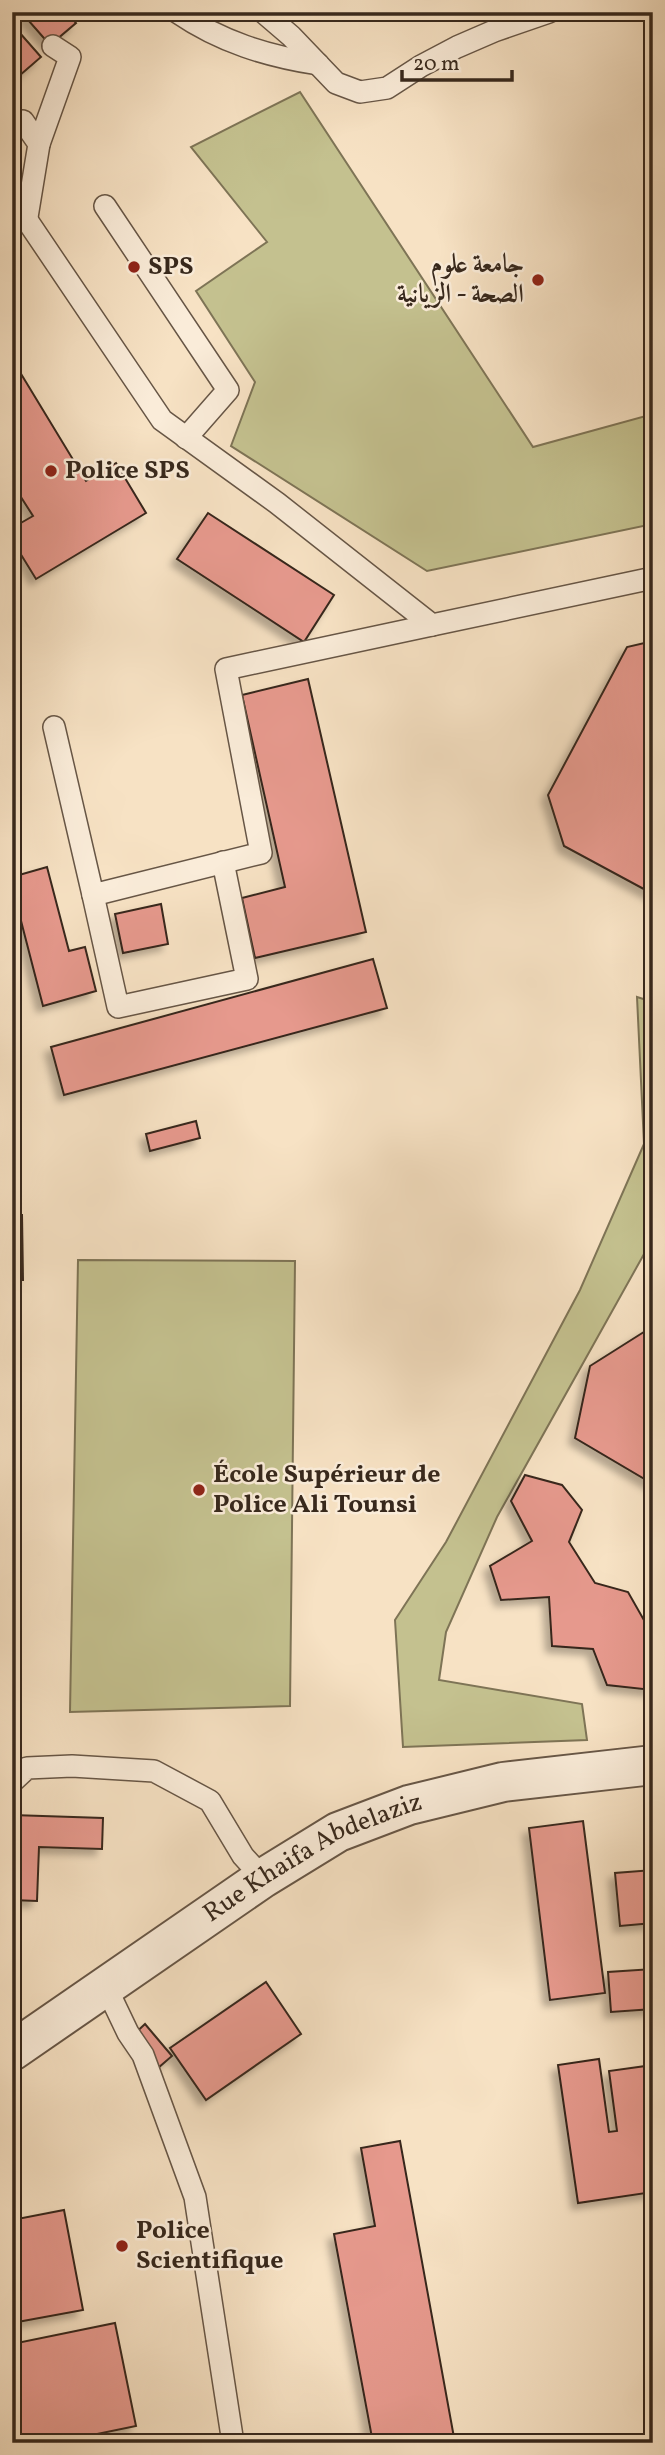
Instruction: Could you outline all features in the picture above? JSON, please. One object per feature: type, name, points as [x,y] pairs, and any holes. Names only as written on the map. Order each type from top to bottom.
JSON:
[{"type":"street","name":"Rue Khaifa Abdelaziz","points":[[12,2051],[263,1878],[338,1832],[409,1805],[503,1782],[653,1765]]},
{"type":"lane","points":[[177,12],[224,40],[257,52],[318,64]]},
{"type":"lane","points":[[263,12],[326,74],[348,89],[360,92],[387,88],[457,47],[549,12]]},
{"type":"lane","points":[[27,217],[39,144],[70,57],[53,46]]},
{"type":"lane","points":[[23,121],[39,144]]},
{"type":"lane","points":[[12,198],[162,420],[277,503],[432,625]]},
{"type":"lane","points":[[105,206],[228,390],[186,438]]},
{"type":"lane","points":[[93,895],[261,853],[226,669],[653,578]]},
{"type":"lane","points":[[54,727],[118,1007],[247,979],[223,862]]},
{"type":"lane","points":[[12,1782],[27,1768],[72,1766],[154,1771],[210,1801],[243,1856],[263,1878]]},
{"type":"lane","points":[[106,1987],[128,2034],[143,2056],[195,2197],[233,2443]]},
{"type":"shaded area","points":[[300,92],[533,447],[653,414],[653,524],[427,571],[231,446],[255,382],[196,291],[267,242],[191,147]]},
{"type":"shaded area","points":[[637,997],[653,1002],[653,1238],[497,1517],[446,1632],[439,1680],[582,1704],[587,1740],[403,1747],[395,1620],[446,1542],[580,1290],[644,1144]]},
{"type":"shaded area","points":[[78,1260],[295,1261],[290,1706],[70,1712]]},
{"type":"building","points":[[21,12],[67,12],[76,23],[50,45]]},
{"type":"building","points":[[12,24],[41,57],[12,82]]},
{"type":"building","points":[[12,359],[86,481],[116,463],[146,513],[36,579],[12,540],[12,528],[33,516],[12,483]]},
{"type":"building","points":[[208,513],[334,595],[304,642],[177,559]]},
{"type":"building","points":[[653,641],[653,894],[564,846],[548,795],[627,647]]},
{"type":"building","points":[[308,679],[366,932],[255,958],[242,898],[285,887],[242,695]]},
{"type":"building","points":[[47,867],[69,951],[85,947],[96,991],[43,1006],[12,886],[12,877]]},
{"type":"building","points":[[161,904],[168,944],[123,953],[115,914]]},
{"type":"building","points":[[373,959],[387,1008],[64,1095],[51,1047]]},
{"type":"building","points":[[196,1121],[200,1138],[150,1151],[146,1134]]},
{"type":"building","points":[[12,1215],[22,1215],[23,1280],[12,1280]]},
{"type":"building","points":[[647,1330],[653,1332],[653,1484],[575,1438],[590,1366]]},
{"type":"building","points":[[525,1475],[562,1485],[582,1510],[569,1542],[595,1583],[628,1592],[653,1636],[652,1690],[607,1685],[593,1649],[552,1646],[549,1597],[501,1600],[490,1566],[532,1541],[511,1501]]},
{"type":"building","points":[[12,1815],[103,1818],[102,1849],[39,1847],[37,1901],[12,1900]]},
{"type":"building","points":[[583,1821],[605,1993],[550,2000],[529,1828]]},
{"type":"building","points":[[653,1870],[653,1923],[620,1926],[615,1873]]},
{"type":"building","points":[[653,1969],[653,2009],[611,2012],[608,1972]]},
{"type":"building","points":[[266,1982],[301,2034],[206,2100],[170,2048]]},
{"type":"building","points":[[145,2024],[172,2056],[158,2068],[131,2037]]},
{"type":"building","points":[[599,2059],[609,2132],[617,2131],[609,2071],[653,2065],[653,2192],[578,2203],[558,2065]]},
{"type":"building","points":[[400,2141],[455,2443],[373,2443],[334,2234],[375,2226],[361,2148]]},
{"type":"building","points":[[64,2210],[83,2310],[12,2323],[12,2220]]},
{"type":"building","points":[[115,2323],[136,2426],[92,2435],[93,2443],[12,2443],[12,2344]]},
{"type":"place","name":"SPS","points":[[134,267]]},
{"type":"place","name":"جامعة علوم الصحة - الزيانية","points":[[538,280]]},
{"type":"place","name":"Police SPS","points":[[51,471]]},
{"type":"place","name":"École Supérieur de Police Ali Tounsi","points":[[199,1490]]},
{"type":"place","name":"Police Scientifique","points":[[122,2246]]}]
